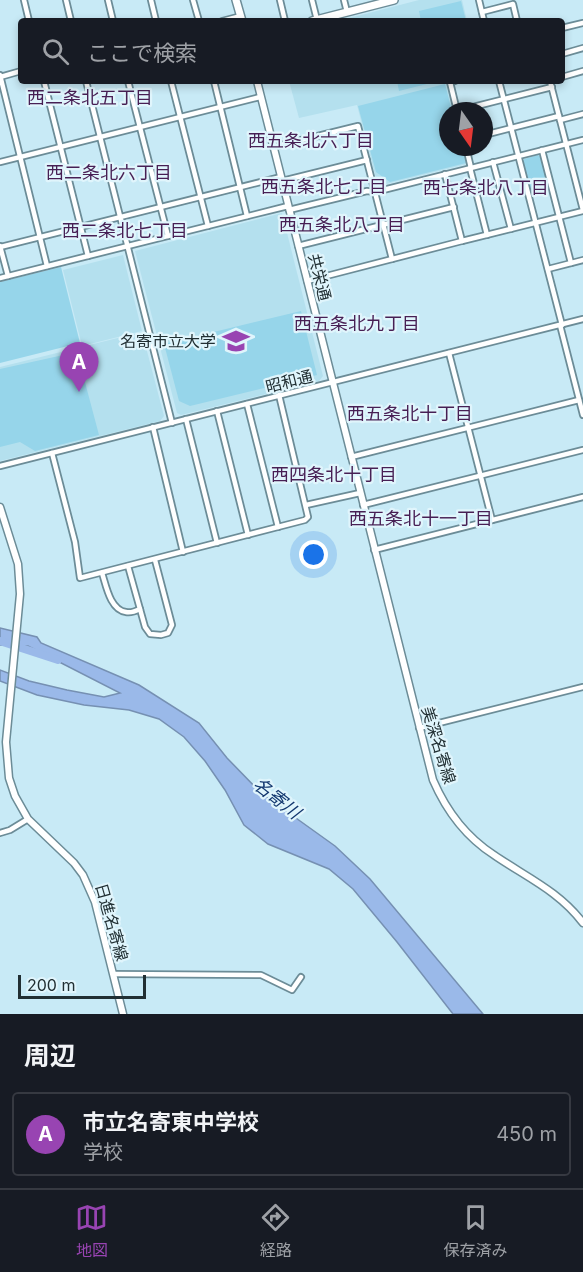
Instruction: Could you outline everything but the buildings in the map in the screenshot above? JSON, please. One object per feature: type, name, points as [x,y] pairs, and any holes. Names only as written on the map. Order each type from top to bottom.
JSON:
[{"type":"highway","points":[[236,0],[243,18]]},
{"type":"highway","points":[[322,18],[394,0]]},
{"type":"main road","name":"共栄通","points":[[258,84],[374,550]]},
{"type":"main road","name":"日進名寄線","points":[[0,507],[18,564],[20,594],[8,734],[3,754],[12,786],[28,819],[74,863],[83,875],[95,902],[123,1014]]},
{"type":"main road","name":"美深名寄線","points":[[374,550],[430,771],[446,806],[475,841],[560,897],[583,923]]},
{"type":"street","points":[[24,0],[28,18]]},
{"type":"street","points":[[66,0],[70,18]]},
{"type":"street","points":[[108,0],[112,18]]},
{"type":"street","points":[[151,0],[155,18]]},
{"type":"street","points":[[193,0],[198,18]]},
{"type":"street","points":[[280,0],[284,18]]},
{"type":"street","points":[[312,0],[314,18]]},
{"type":"street","points":[[344,0],[347,12]]},
{"type":"street","points":[[479,0],[483,18]]},
{"type":"street","points":[[482,12],[513,4],[516,18]]},
{"type":"street","points":[[565,27],[583,23]]},
{"type":"street","points":[[565,53],[583,48]]},
{"type":"street","points":[[565,76],[583,71]]},
{"type":"street","points":[[18,72],[0,76],[47,266]]},
{"type":"street","points":[[45,84],[88,256]]},
{"type":"street","points":[[87,84],[172,423]]},
{"type":"street","points":[[129,84],[168,236]]},
{"type":"street","points":[[172,84],[208,226]]},
{"type":"street","points":[[215,84],[247,216]]},
{"type":"street","points":[[450,84],[457,111],[552,87]]},
{"type":"street","points":[[500,84],[583,416]]},
{"type":"street","points":[[307,280],[583,210],[551,84]]},
{"type":"street","points":[[0,162],[261,97]]},
{"type":"street","points":[[493,133],[583,114]]},
{"type":"street","points":[[273,147],[358,126],[392,259]]},
{"type":"street","points":[[0,278],[247,216],[367,191],[375,192],[583,140]]},
{"type":"street","points":[[542,150],[571,263]]},
{"type":"street","points":[[468,156],[487,235]]},
{"type":"street","points":[[8,276],[0,247],[240,187],[367,160]]},
{"type":"street","points":[[493,162],[511,229]]},
{"type":"street","points":[[446,174],[462,241]]},
{"type":"street","points":[[298,246],[454,207]]},
{"type":"street","points":[[548,269],[583,260]]},
{"type":"street","name":"昭和通","points":[[0,466],[583,319]]},
{"type":"street","points":[[449,353],[492,520]]},
{"type":"street","points":[[52,453],[75,542],[80,578],[155,560],[305,520],[308,517],[279,395]]},
{"type":"street","points":[[351,457],[579,400]]},
{"type":"street","points":[[247,404],[278,527]]},
{"type":"street","points":[[217,411],[248,535]]},
{"type":"street","points":[[186,419],[217,543]]},
{"type":"street","points":[[153,427],[183,552]]},
{"type":"street","points":[[363,505],[583,450]]},
{"type":"street","points":[[306,505],[360,493]]},
{"type":"street","points":[[374,550],[583,497]]},
{"type":"street","points":[[129,566],[145,627],[150,634],[161,635],[168,633],[172,625],[155,560]]},
{"type":"street","points":[[102,573],[109,595],[120,610],[128,613],[140,609]]},
{"type":"street","points":[[419,728],[583,687]]},
{"type":"street","points":[[0,833],[28,819]]},
{"type":"street","points":[[113,974],[261,975],[292,990],[301,977]]},
{"type":"shaded area","points":[[419,0],[462,0],[466,18],[350,18]]},
{"type":"shaded area","points":[[461,1],[465,18],[420,18],[419,11]]},
{"type":"shaded area","points":[[290,84],[448,84],[452,102],[439,102],[439,156],[465,156],[467,164],[378,186],[357,105],[299,118]]},
{"type":"shaded area","points":[[398,84],[427,84],[399,91]]},
{"type":"shaded area","points":[[445,84],[450,102],[439,102],[439,156],[464,156],[466,163],[390,182],[376,172],[358,106]]},
{"type":"shaded area","points":[[538,155],[541,157],[549,188],[531,193],[523,161]]},
{"type":"shaded area","name":"名寄市立大学","points":[[282,213],[323,376],[319,381],[181,415],[177,413],[135,251]]},
{"type":"shaded area","name":"名寄市立大学","points":[[123,255],[142,331],[82,346],[63,270]]},
{"type":"shaded area","points":[[61,267],[80,343],[0,363],[0,282]]},
{"type":"shaded area","points":[[301,311],[317,375],[190,406],[179,401],[164,344]]},
{"type":"shaded area","points":[[142,332],[164,416],[160,421],[0,461],[0,367]]},
{"type":"shaded area","points":[[77,352],[99,435],[35,451],[20,442],[0,447],[0,369]]},
{"type":"shaded area","points":[[0,628],[37,637],[41,643],[139,685],[199,723],[227,758],[261,793],[335,846],[370,879],[483,1014],[453,1014],[353,889],[329,869],[268,844],[244,825],[225,790],[205,761],[184,737],[159,719],[129,710],[84,705],[37,695],[0,681],[0,670],[29,681],[67,690],[104,697],[120,693],[28,646],[0,645]]},
{"type":"waterway","name":"名寄川","points":[[0,641],[58,660]]},
{"type":"place","name":"名寄市立大学","points":[[236,341]]},
{"type":"place","name":"市立名寄東中学校","points":[[79,392]]},
{"type":"district","name":"西二条北五丁目","points":[[90,97]]},
{"type":"district","name":"西五条北六丁目","points":[[311,140]]},
{"type":"district","name":"西二条北六丁目","points":[[109,172]]},
{"type":"district","name":"西五条北七丁目","points":[[324,186]]},
{"type":"district","name":"西七条北八丁目","points":[[486,187]]},
{"type":"district","name":"西五条北八丁目","points":[[342,224]]},
{"type":"district","name":"西二条北七丁目","points":[[125,230]]},
{"type":"district","name":"西五条北九丁目","points":[[357,323]]},
{"type":"district","name":"西五条北十丁目","points":[[410,413]]},
{"type":"district","name":"西四条北十丁目","points":[[334,474]]},
{"type":"district","name":"西五条北十一丁目","points":[[421,518]]}]
